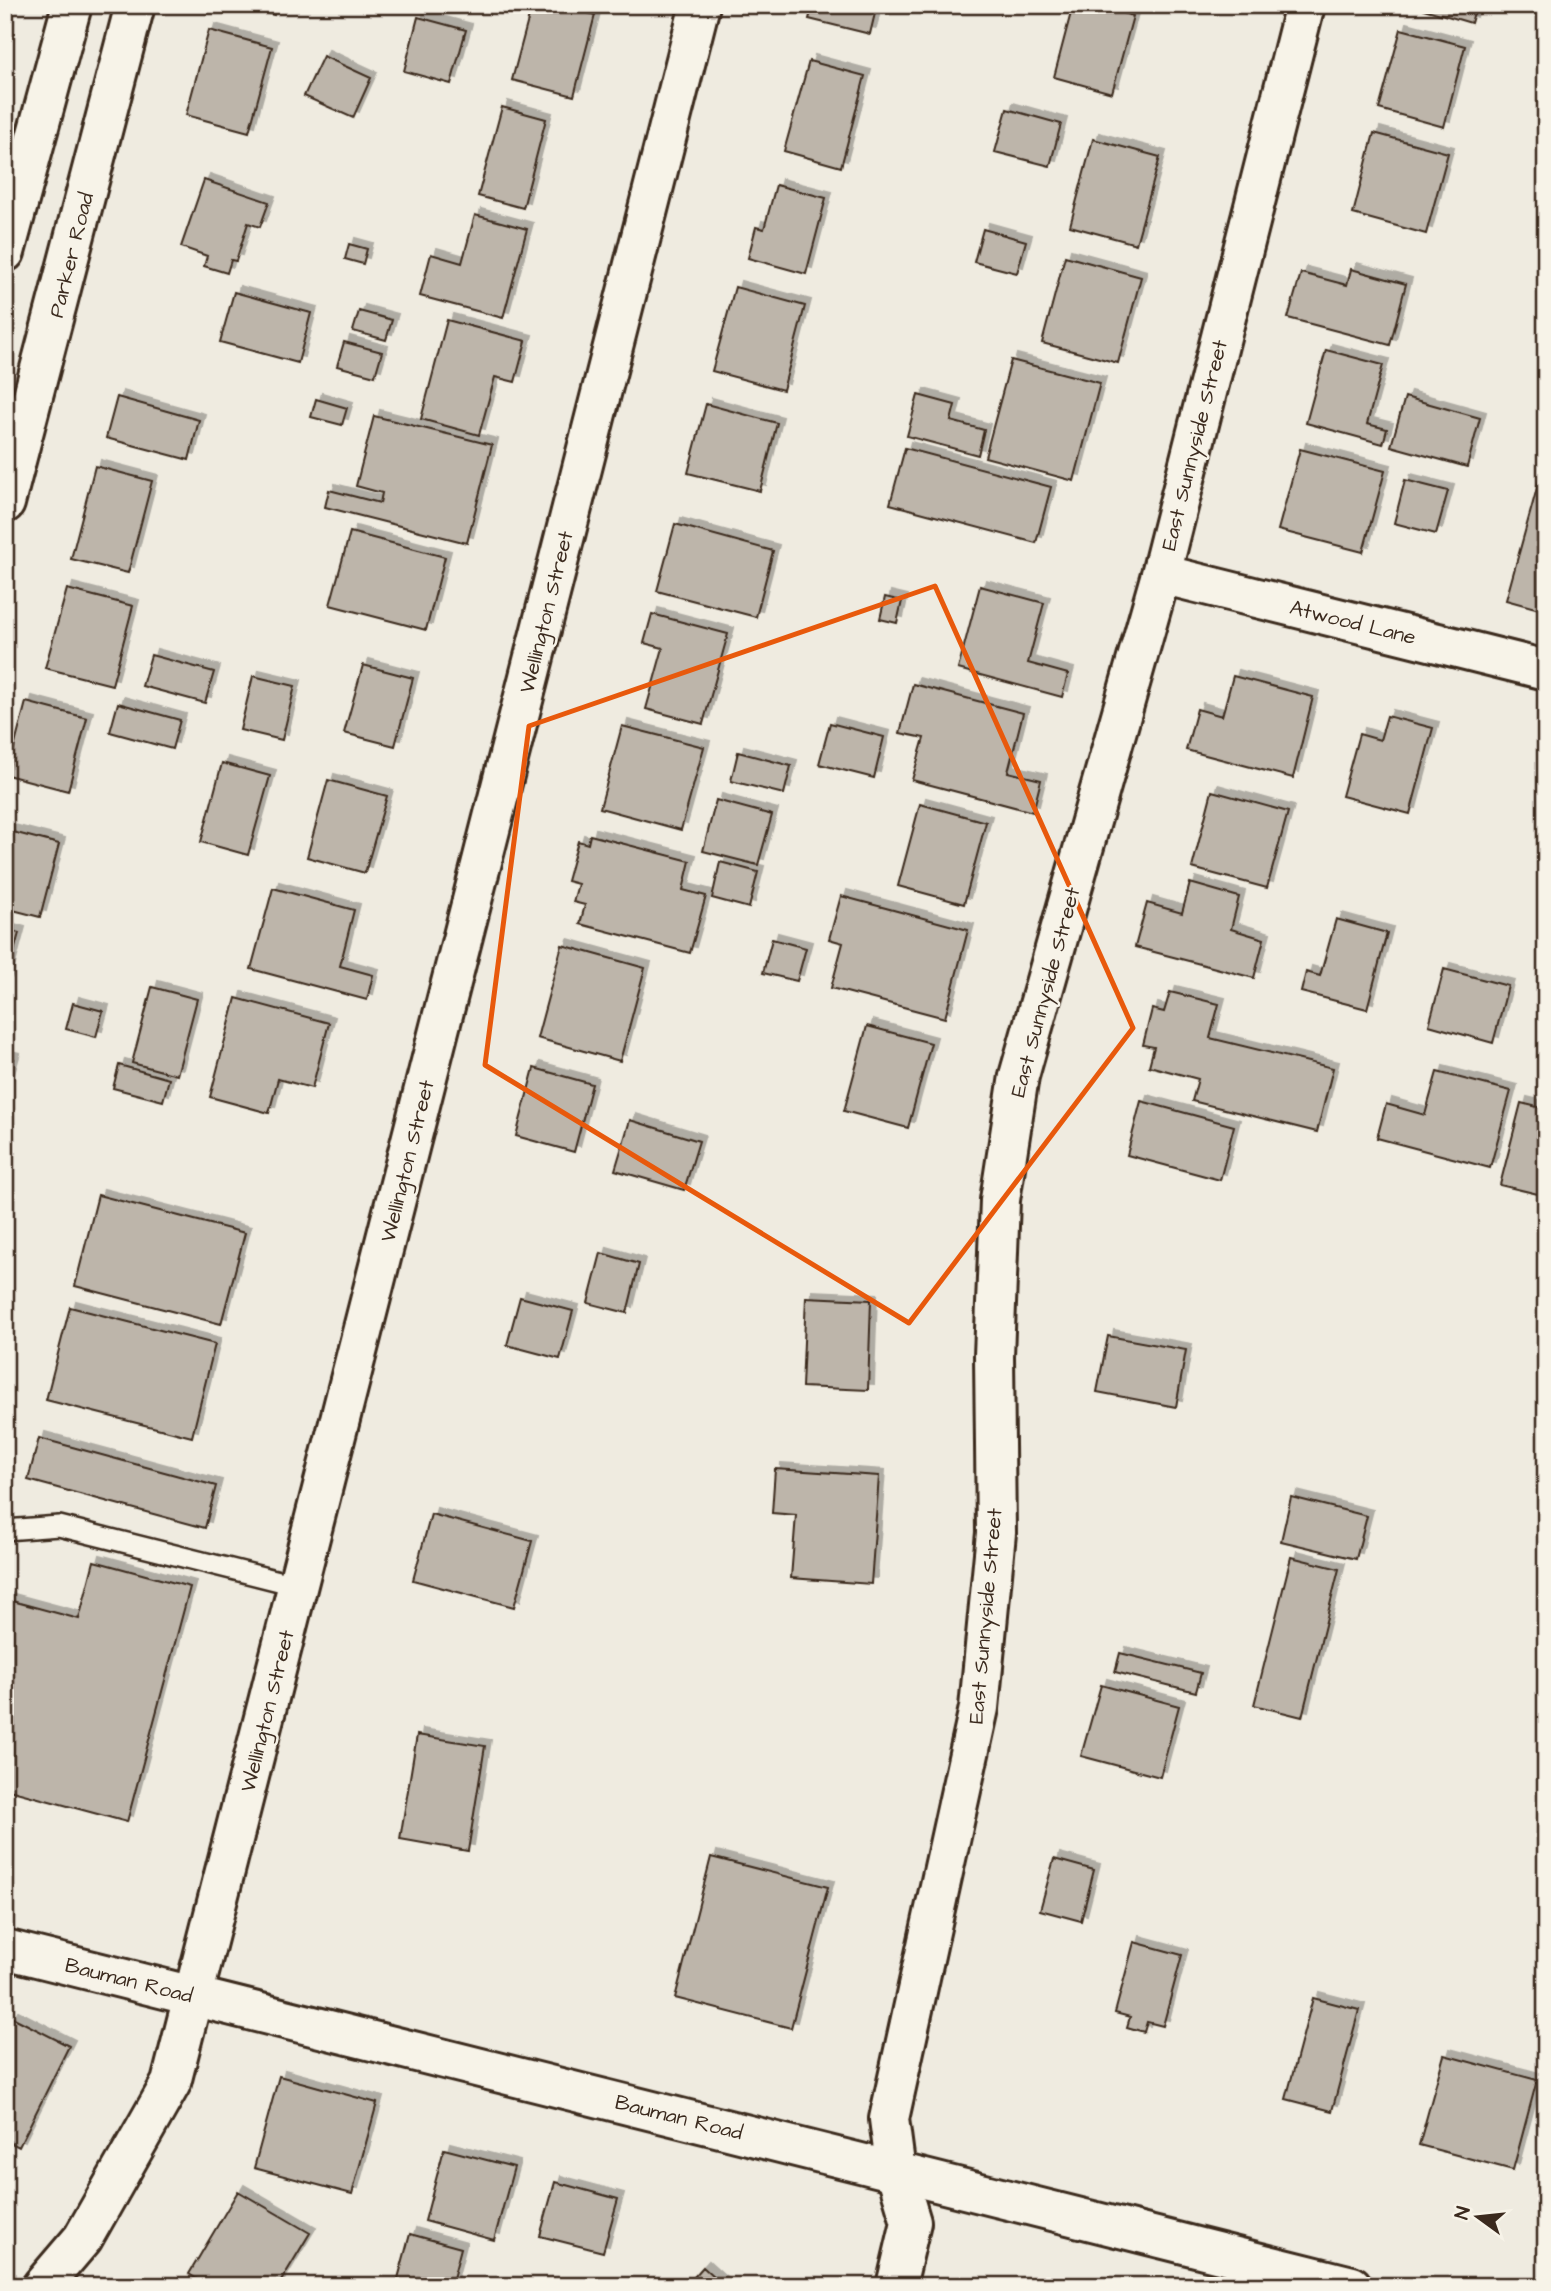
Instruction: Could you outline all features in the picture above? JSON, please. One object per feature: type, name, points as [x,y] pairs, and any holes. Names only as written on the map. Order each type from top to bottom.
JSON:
[{"type":"street","points":[[5,252],[72,5]]},
{"type":"street","name":"Parker Road","points":[[5,503],[19,402],[135,5]]},
{"type":"street","name":"Wellington Street","points":[[42,2286],[83,2238],[166,2093],[194,1996],[700,5]]},
{"type":"street","name":"East Sunnyside Street","points":[[896,2286],[911,2221],[895,2172],[889,2119],[979,1708],[996,1533],[994,1356],[1000,1200],[1019,1076],[1161,574],[1305,5]]},
{"type":"street","name":"Atwood Lane","points":[[1161,574],[1546,670]]},
{"type":"street","name":"Bauman Road","points":[[5,1949],[1352,2286]]},
{"type":"lane","points":[[5,1530],[59,1526],[299,1586]]},
{"type":"highlighted area","points":[[935,586],[1133,1028],[909,1323],[485,1065],[529,726]]},
{"type":"building","points":[[239,5],[276,5],[274,15]]},
{"type":"building","points":[[532,5],[559,5],[595,15],[574,96],[512,80]]},
{"type":"building","points":[[813,5],[877,5],[870,34],[809,19]]},
{"type":"building","points":[[1073,5],[1094,5],[1133,16],[1112,93],[1054,77]]},
{"type":"building","points":[[1410,5],[1476,5],[1471,23]]},
{"type":"building","points":[[418,17],[466,30],[451,84],[404,71]]},
{"type":"building","points":[[1401,29],[1465,46],[1444,127],[1379,109]]},
{"type":"building","points":[[209,30],[272,47],[249,132],[186,115]]},
{"type":"building","points":[[323,56],[371,78],[353,118],[304,96]]},
{"type":"building","points":[[809,61],[865,76],[841,167],[784,151]]},
{"type":"building","points":[[502,107],[546,119],[523,208],[478,196]]},
{"type":"building","points":[[1007,109],[1061,124],[1050,166],[995,152]]},
{"type":"building","points":[[1374,133],[1448,153],[1426,234],[1353,214]]},
{"type":"building","points":[[1093,139],[1160,157],[1136,244],[1070,226]]},
{"type":"building","points":[[204,180],[269,202],[260,227],[248,223],[236,261],[231,260],[227,273],[204,266],[207,256],[181,247]]},
{"type":"building","points":[[776,185],[826,198],[806,274],[748,258],[756,227],[764,229]]},
{"type":"building","points":[[475,215],[527,229],[503,318],[420,296],[431,254],[462,263]]},
{"type":"building","points":[[983,229],[1026,241],[1017,273],[974,262]]},
{"type":"building","points":[[349,244],[367,249],[363,264],[345,259]]},
{"type":"building","points":[[1065,256],[1141,277],[1118,363],[1042,343]]},
{"type":"building","points":[[1351,269],[1406,284],[1390,345],[1288,318],[1301,273],[1347,285]]},
{"type":"building","points":[[735,287],[805,306],[783,390],[712,371]]},
{"type":"building","points":[[234,292],[311,313],[298,363],[220,342]]},
{"type":"building","points":[[359,311],[392,320],[386,340],[353,331]]},
{"type":"building","points":[[447,320],[526,341],[515,382],[495,377],[479,435],[421,419]]},
{"type":"building","points":[[344,342],[382,352],[375,376],[337,366]]},
{"type":"building","points":[[1326,350],[1383,365],[1367,424],[1387,429],[1383,444],[1306,423]]},
{"type":"building","points":[[1011,360],[1100,383],[1074,481],[985,457]]},
{"type":"building","points":[[918,395],[955,405],[951,421],[984,430],[978,455],[907,436]]},
{"type":"building","points":[[117,397],[199,420],[189,460],[106,438]]},
{"type":"building","points":[[1405,397],[1480,418],[1467,467],[1391,446]]},
{"type":"building","points":[[316,399],[347,408],[342,425],[311,417]]},
{"type":"building","points":[[706,404],[777,423],[760,491],[688,473]]},
{"type":"building","points":[[374,416],[492,445],[467,543],[325,507],[329,490],[380,503],[382,493],[356,486]]},
{"type":"building","points":[[905,448],[1051,487],[1036,543],[890,504]]},
{"type":"building","points":[[1300,449],[1385,471],[1363,552],[1278,530]]},
{"type":"building","points":[[95,466],[152,481],[128,573],[71,559]]},
{"type":"building","points":[[1542,470],[1546,471],[1546,611],[1506,600]]},
{"type":"building","points":[[1405,480],[1448,491],[1436,534],[1394,523]]},
{"type":"building","points":[[675,524],[773,551],[756,617],[657,591]]},
{"type":"building","points":[[350,532],[445,557],[426,630],[330,605]]},
{"type":"building","points":[[980,586],[1044,603],[1028,663],[1068,674],[1062,697],[958,669]]},
{"type":"building","points":[[67,589],[133,606],[112,685],[45,668]]},
{"type":"building","points":[[885,597],[902,601],[897,623],[880,619]]},
{"type":"building","points":[[652,614],[728,634],[703,724],[646,709],[663,648],[644,643]]},
{"type":"building","points":[[151,655],[214,672],[205,703],[142,686]]},
{"type":"building","points":[[363,665],[413,678],[395,746],[344,733]]},
{"type":"building","points":[[253,676],[295,686],[282,740],[240,730]]},
{"type":"building","points":[[1233,676],[1313,697],[1293,778],[1186,750],[1197,709],[1222,716]]},
{"type":"building","points":[[913,684],[1023,713],[1008,772],[1041,780],[1033,812],[912,780],[924,738],[900,733]]},
{"type":"building","points":[[26,702],[87,718],[68,791],[7,775]]},
{"type":"building","points":[[118,703],[180,720],[172,749],[110,732]]},
{"type":"building","points":[[1387,716],[1433,728],[1410,814],[1342,796],[1359,734],[1380,740]]},
{"type":"building","points":[[830,723],[884,737],[874,778],[819,764]]},
{"type":"building","points":[[622,726],[704,747],[681,830],[600,808]]},
{"type":"building","points":[[738,752],[791,766],[784,794],[731,781]]},
{"type":"building","points":[[222,763],[270,776],[248,855],[201,842]]},
{"type":"building","points":[[328,780],[387,796],[365,873],[307,857]]},
{"type":"building","points":[[1212,791],[1288,812],[1267,888],[1192,868]]},
{"type":"building","points":[[716,800],[772,815],[758,865],[703,851]]},
{"type":"building","points":[[920,804],[986,822],[964,904],[898,886]]},
{"type":"building","points":[[5,830],[59,844],[40,917],[5,908]]},
{"type":"building","points":[[590,835],[690,861],[683,890],[706,896],[690,953],[580,924],[585,905],[573,902],[578,884],[567,881],[578,841],[588,844]]},
{"type":"building","points":[[720,862],[758,872],[749,908],[712,898]]},
{"type":"building","points":[[1190,883],[1239,897],[1231,929],[1264,939],[1254,978],[1135,947],[1147,903],[1182,913]]},
{"type":"building","points":[[273,888],[354,910],[340,966],[373,975],[367,1000],[251,969]]},
{"type":"building","points":[[841,896],[968,930],[945,1018],[831,988],[843,943],[829,939]]},
{"type":"building","points":[[1336,919],[1387,933],[1367,1009],[1301,992],[1306,972],[1320,976]]},
{"type":"building","points":[[5,929],[19,933],[5,985]]},
{"type":"building","points":[[772,939],[806,948],[797,981],[763,973]]},
{"type":"building","points":[[562,945],[645,968],[620,1061],[537,1038]]},
{"type":"building","points":[[1444,969],[1508,986],[1493,1043],[1429,1025]]},
{"type":"building","points":[[152,987],[197,999],[177,1075],[132,1063]]},
{"type":"building","points":[[1170,992],[1219,1004],[1210,1038],[1333,1068],[1317,1132],[1192,1101],[1198,1079],[1149,1066],[1154,1047],[1143,1045],[1152,1009],[1164,1012]]},
{"type":"building","points":[[236,998],[329,1023],[312,1088],[278,1079],[269,1113],[210,1097]]},
{"type":"building","points":[[73,1003],[103,1011],[96,1037],[66,1029]]},
{"type":"building","points":[[867,1026],[931,1043],[908,1128],[844,1111]]},
{"type":"building","points":[[5,1057],[14,1059],[5,1091]]},
{"type":"building","points":[[119,1065],[169,1079],[163,1101],[113,1088]]},
{"type":"building","points":[[534,1068],[592,1084],[574,1152],[516,1136]]},
{"type":"building","points":[[1437,1072],[1511,1091],[1490,1168],[1377,1138],[1386,1104],[1425,1115]]},
{"type":"building","points":[[1141,1101],[1234,1126],[1220,1180],[1127,1155]]},
{"type":"building","points":[[1521,1103],[1546,1109],[1546,1196],[1500,1185]]},
{"type":"building","points":[[630,1120],[699,1141],[684,1190],[615,1170]]},
{"type":"building","points":[[98,1195],[245,1233],[221,1324],[75,1286]]},
{"type":"building","points":[[601,1253],[639,1264],[627,1313],[588,1303]]},
{"type":"building","points":[[520,1297],[573,1311],[560,1359],[507,1345]]},
{"type":"building","points":[[806,1297],[871,1300],[868,1390],[802,1387]]},
{"type":"building","points":[[70,1307],[215,1344],[192,1437],[46,1400]]},
{"type":"building","points":[[1108,1336],[1186,1350],[1176,1407],[1097,1392]]},
{"type":"building","points":[[39,1438],[216,1486],[205,1528],[28,1480]]},
{"type":"building","points":[[775,1469],[879,1476],[871,1584],[791,1578],[796,1515],[772,1513]]},
{"type":"building","points":[[1291,1497],[1367,1516],[1356,1559],[1281,1541]]},
{"type":"building","points":[[431,1514],[532,1541],[514,1607],[413,1580]]},
{"type":"building","points":[[1291,1557],[1339,1569],[1302,1717],[1254,1705]]},
{"type":"building","points":[[94,1561],[190,1587],[127,1822],[5,1789],[5,1599],[79,1619]]},
{"type":"building","points":[[1120,1653],[1201,1673],[1196,1692],[1115,1672]]},
{"type":"building","points":[[1101,1685],[1179,1706],[1160,1777],[1081,1756]]},
{"type":"building","points":[[417,1735],[485,1746],[468,1851],[400,1839]]},
{"type":"building","points":[[711,1857],[828,1887],[791,2028],[675,1998]]},
{"type":"building","points":[[1054,1859],[1094,1870],[1081,1921],[1040,1910]]},
{"type":"building","points":[[1134,1942],[1182,1955],[1163,2026],[1147,2022],[1144,2032],[1127,2027],[1130,2017],[1115,2013]]},
{"type":"building","points":[[1313,1998],[1359,2010],[1332,2111],[1286,2099]]},
{"type":"building","points":[[12,2017],[69,2046],[19,2147],[5,2140],[5,2030]]},
{"type":"building","points":[[1444,2055],[1537,2080],[1513,2170],[1419,2145]]},
{"type":"building","points":[[279,2076],[377,2103],[352,2194],[254,2168]]},
{"type":"building","points":[[444,2149],[514,2167],[494,2240],[425,2221]]},
{"type":"building","points":[[555,2182],[618,2199],[603,2252],[540,2236]]},
{"type":"building","points":[[238,2191],[310,2233],[278,2286],[208,2286],[189,2274]]},
{"type":"building","points":[[410,2234],[461,2248],[451,2286],[396,2286]]},
{"type":"building","points":[[703,2267],[724,2286],[686,2286]]}]
